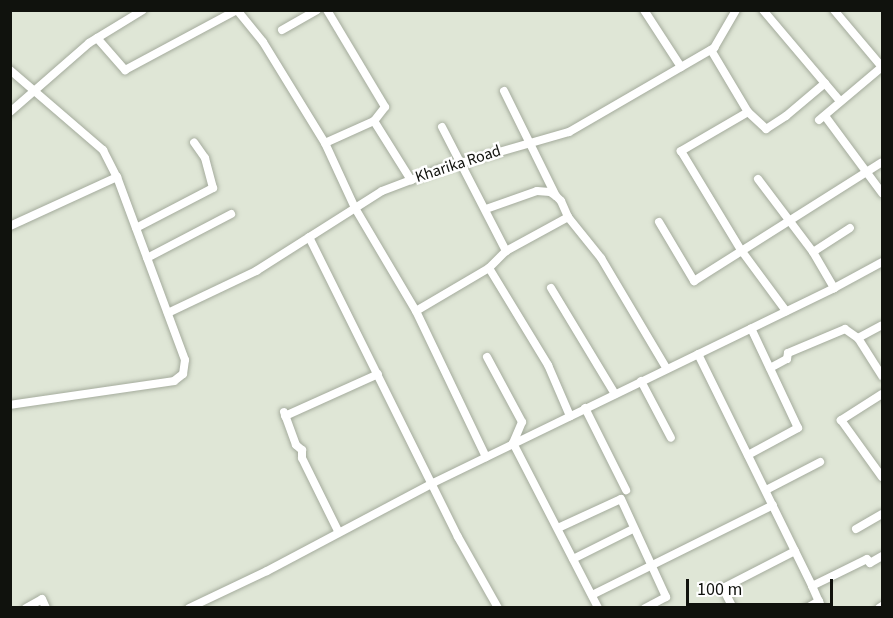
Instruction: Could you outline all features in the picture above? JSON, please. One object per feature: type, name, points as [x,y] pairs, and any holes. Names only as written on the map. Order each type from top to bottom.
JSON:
[{"type":"street","points":[[10,112],[97,38],[143,10]]},
{"type":"street","points":[[97,38],[125,70],[237,10],[263,42],[325,143],[355,208],[416,311],[486,457]]},
{"type":"street","points":[[282,30],[317,10]]},
{"type":"street","points":[[325,143],[374,121],[385,107],[327,10]]},
{"type":"street","points":[[644,10],[681,67]]},
{"type":"street","name":"Kharika Road","points":[[168,313],[256,271],[382,190],[461,162],[569,132],[711,50],[736,10]]},
{"type":"street","points":[[763,10],[840,101]]},
{"type":"street","points":[[834,10],[882,67],[822,118],[868,171],[882,193]]},
{"type":"street","points":[[711,50],[748,112],[766,129],[786,116],[825,83]]},
{"type":"street","points":[[10,70],[103,150],[117,177],[185,360],[183,374],[174,381],[10,405]]},
{"type":"street","points":[[504,90],[568,217],[601,258],[667,369]]},
{"type":"street","points":[[748,112],[681,151],[741,250],[786,311]]},
{"type":"street","points":[[374,121],[411,180]]},
{"type":"street","points":[[442,127],[486,208],[506,251]]},
{"type":"street","points":[[136,228],[213,188],[205,158],[194,142]]},
{"type":"street","points":[[659,222],[694,281],[741,250],[791,222],[882,162]]},
{"type":"street","points":[[10,226],[117,177]]},
{"type":"street","points":[[759,179],[813,252],[834,288]]},
{"type":"street","points":[[486,208],[537,191],[550,192],[556,196]]},
{"type":"street","points":[[147,258],[231,214]]},
{"type":"street","points":[[416,311],[489,268],[506,251],[568,217]]},
{"type":"street","points":[[813,252],[850,228]]},
{"type":"street","points":[[309,237],[498,608]]},
{"type":"street","points":[[189,608],[267,571],[338,531],[513,443],[834,288],[882,262]]},
{"type":"street","points":[[489,268],[548,365],[570,416]]},
{"type":"street","points":[[551,288],[615,394]]},
{"type":"street","points":[[858,338],[882,325]]},
{"type":"street","points":[[748,455],[798,428],[751,328]]},
{"type":"street","points":[[770,368],[787,359],[788,353],[845,328],[858,338],[882,376]]},
{"type":"street","points":[[698,354],[821,604],[807,608]]},
{"type":"street","points":[[487,357],[522,422],[513,443]]},
{"type":"street","points":[[338,531],[284,414],[378,374]]},
{"type":"street","points":[[641,381],[670,438]]},
{"type":"street","points":[[882,394],[841,420],[882,477]]},
{"type":"street","points":[[585,408],[626,490]]},
{"type":"street","points":[[513,443],[598,608]]},
{"type":"street","points":[[766,490],[820,462]]},
{"type":"street","points":[[558,528],[621,500],[649,565],[671,608]]},
{"type":"street","points":[[592,595],[773,505]]},
{"type":"street","points":[[856,529],[882,514]]},
{"type":"street","points":[[573,559],[633,530]]},
{"type":"street","points":[[733,608],[723,588],[795,551]]},
{"type":"street","points":[[812,586],[867,559],[870,563],[882,556]]},
{"type":"street","points":[[645,608],[666,597]]},
{"type":"street","points":[[26,608],[42,599],[46,608]]}]
